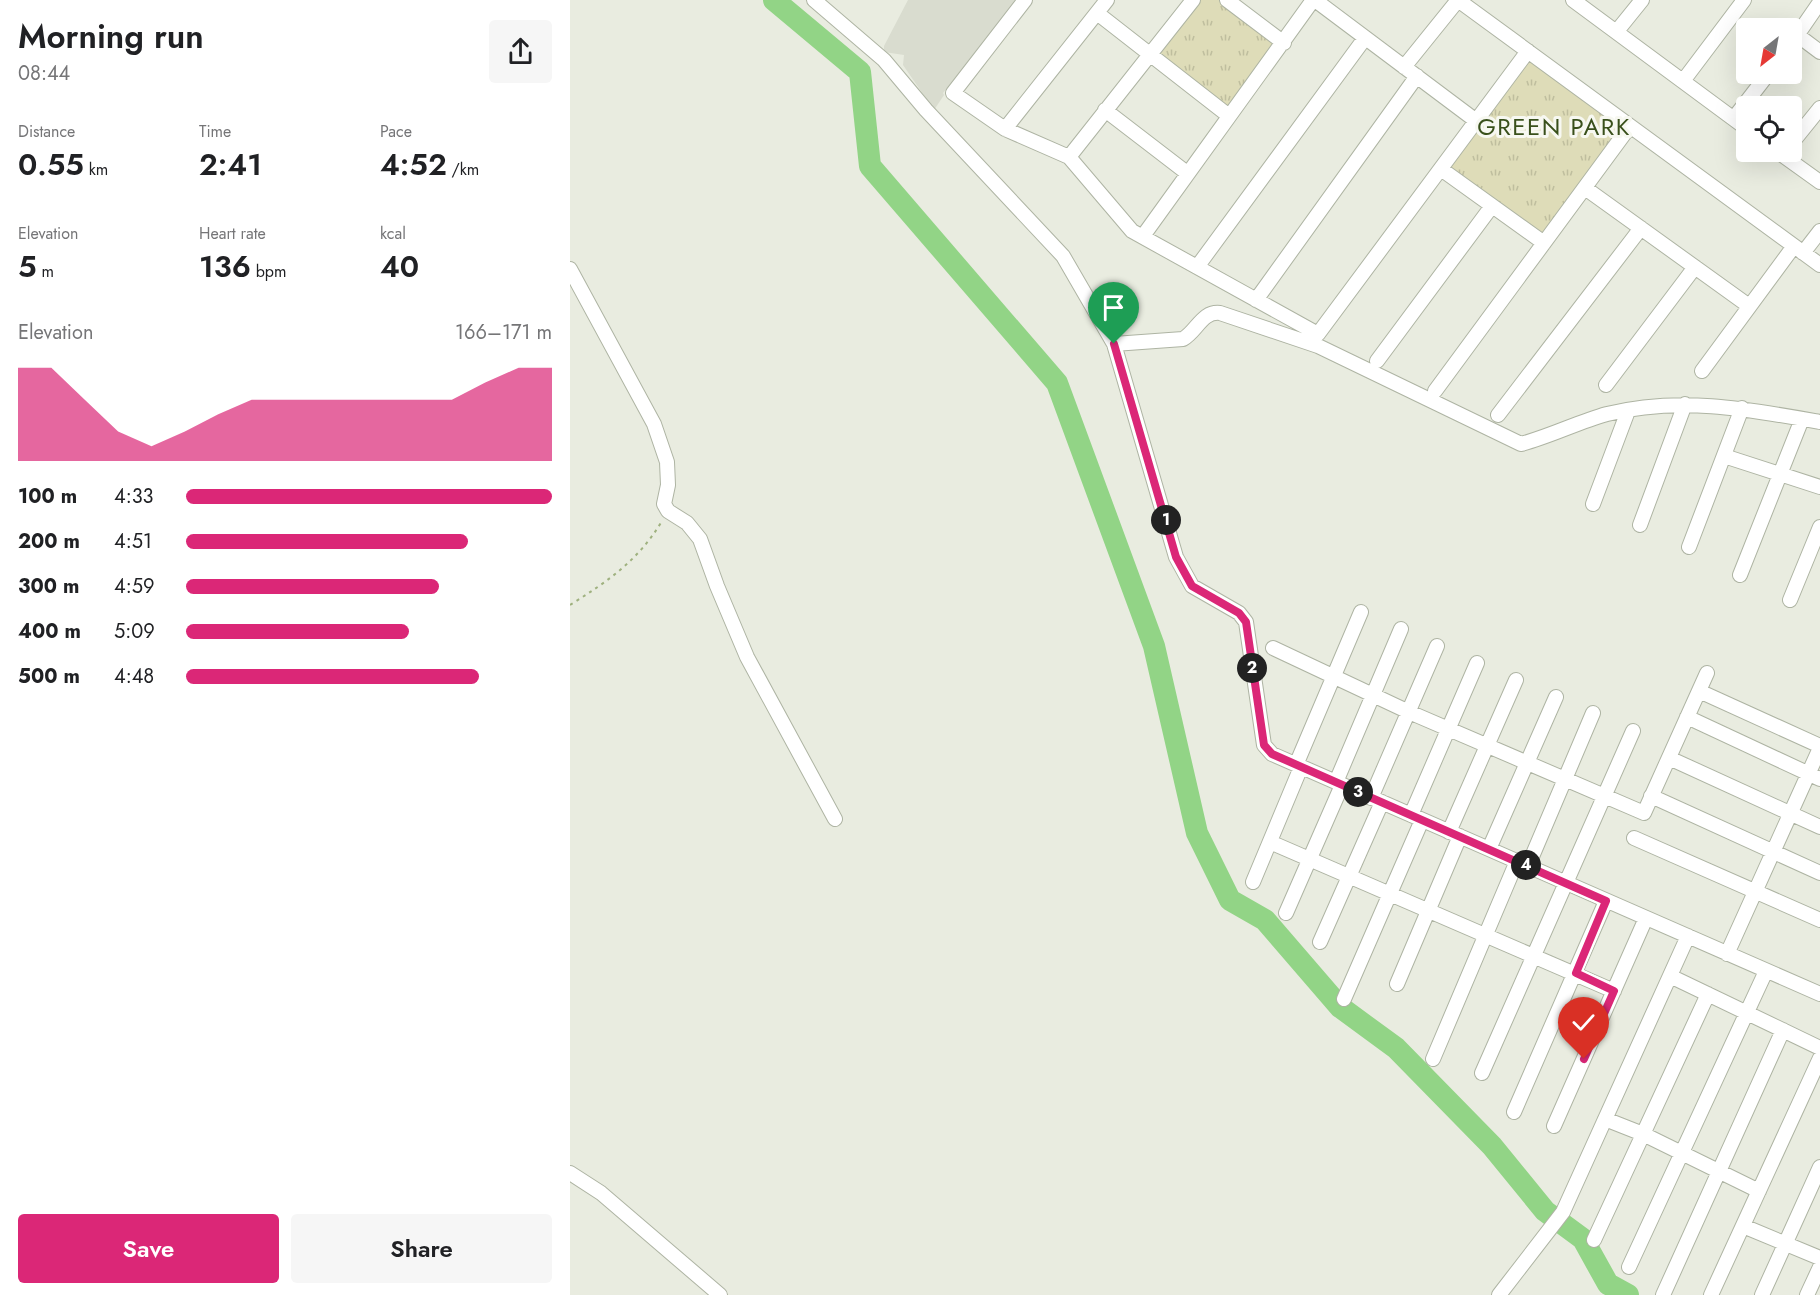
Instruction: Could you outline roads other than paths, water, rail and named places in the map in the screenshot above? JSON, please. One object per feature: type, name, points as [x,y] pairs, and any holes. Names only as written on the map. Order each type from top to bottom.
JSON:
[{"type":"street","points":[[814,0],[884,60],[926,110],[1063,256],[1114,344],[1176,557],[1192,586],[1239,613],[1246,622],[1264,745],[1272,754],[1820,994]]},
{"type":"street","points":[[1025,0],[953,93],[1005,129],[1069,158],[1132,231],[1318,334],[1528,51]]},
{"type":"street","points":[[1005,129],[1107,0]]},
{"type":"street","points":[[1069,158],[1193,0]]},
{"type":"street","points":[[1227,0],[1284,43]]},
{"type":"street","points":[[1143,236],[1314,0],[1475,120]]},
{"type":"street","points":[[1404,67],[1458,0],[1820,265]]},
{"type":"street","points":[[1573,0],[1734,118],[1760,84]]},
{"type":"street","points":[[1617,31],[1642,0]]},
{"type":"street","points":[[1683,81],[1744,0]]},
{"type":"street","points":[[1802,28],[1820,2]]},
{"type":"street","points":[[1097,13],[1150,57],[1228,116]]},
{"type":"street","points":[[1197,267],[1365,38]]},
{"type":"street","points":[[1802,43],[1820,52]]},
{"type":"street","points":[[1256,300],[1417,76]]},
{"type":"street","points":[[1802,129],[1820,108]]},
{"type":"street","points":[[1105,110],[1187,173]]},
{"type":"street","points":[[1435,391],[1630,126]]},
{"type":"street","points":[[1798,162],[1820,182]]},
{"type":"street","points":[[1441,169],[1544,243]]},
{"type":"street","points":[[1585,188],[1749,306]]},
{"type":"street","points":[[1377,361],[1492,206]]},
{"type":"street","points":[[1498,415],[1641,228]]},
{"type":"street","points":[[1702,371],[1749,306],[1798,249],[1820,231]]},
{"type":"street","points":[[1606,385],[1695,267]]},
{"type":"street","points":[[570,269],[654,424],[668,462],[668,485],[664,504],[668,511],[687,523],[700,539],[747,657],[835,819]]},
{"type":"street","points":[[1114,344],[1183,339],[1191,334],[1204,317],[1213,313],[1220,314],[1318,346],[1521,444],[1607,414],[1685,404],[1743,408],[1820,422]]},
{"type":"street","points":[[1640,525],[1685,404]]},
{"type":"street","points":[[1689,548],[1743,408]]},
{"type":"street","points":[[1593,504],[1628,411]]},
{"type":"street","points":[[1740,575],[1802,419]]},
{"type":"street","points":[[1724,456],[1820,487]]},
{"type":"street","points":[[1790,600],[1820,527]]},
{"type":"street","points":[[1253,882],[1361,612]]},
{"type":"street","points":[[1286,913],[1311,861],[1339,783],[1401,629]]},
{"type":"street","points":[[1320,942],[1349,879],[1408,712],[1437,646]]},
{"type":"street","points":[[1273,648],[1374,693],[1408,712],[1644,813],[1707,673]]},
{"type":"street","points":[[1344,999],[1389,895],[1449,729],[1477,663]]},
{"type":"street","points":[[1397,984],[1427,911],[1488,746],[1516,680]]},
{"type":"street","points":[[1699,691],[1820,747],[1814,776],[1789,813],[1727,954]]},
{"type":"street","points":[[1489,849],[1556,697]]},
{"type":"street","points":[[1433,1059],[1487,935],[1566,778],[1593,713]]},
{"type":"street","points":[[1687,717],[1814,776]]},
{"type":"street","points":[[1482,1073],[1633,731]]},
{"type":"street","points":[[1669,758],[1820,827]]},
{"type":"street","points":[[1652,796],[1820,873]]},
{"type":"street","points":[[1634,838],[1820,920]]},
{"type":"street","points":[[1270,842],[1349,879],[1534,954],[1614,991]]},
{"type":"street","points":[[1514,1112],[1606,901]]},
{"type":"street","points":[[1554,1126],[1646,918]]},
{"type":"street","points":[[1499,1295],[1563,1212],[1688,936]]},
{"type":"street","points":[[1629,1267],[1766,970]]},
{"type":"street","points":[[1670,976],[1820,1048]]},
{"type":"street","points":[[1594,1240],[1708,994]]},
{"type":"street","points":[[1663,1295],[1783,1029]]},
{"type":"street","points":[[1711,1295],[1820,1058]]},
{"type":"street","points":[[1605,1119],[1643,1134],[1759,1191]]},
{"type":"street","points":[[1762,1295],[1820,1167]]},
{"type":"street","points":[[570,1173],[601,1193],[720,1295]]},
{"type":"street","points":[[1743,1226],[1820,1258]]},
{"type":"street","points":[[1807,1295],[1820,1267]]},
{"type":"waterway","points":[[774,0],[860,72],[870,166],[1057,383],[1154,646],[1197,833],[1230,900],[1265,920],[1340,1007],[1396,1048],[1492,1146],[1545,1211],[1583,1239],[1608,1284],[1628,1295]]},
{"type":"district","name":"GREEN PARK","points":[[1554,127]]}]
